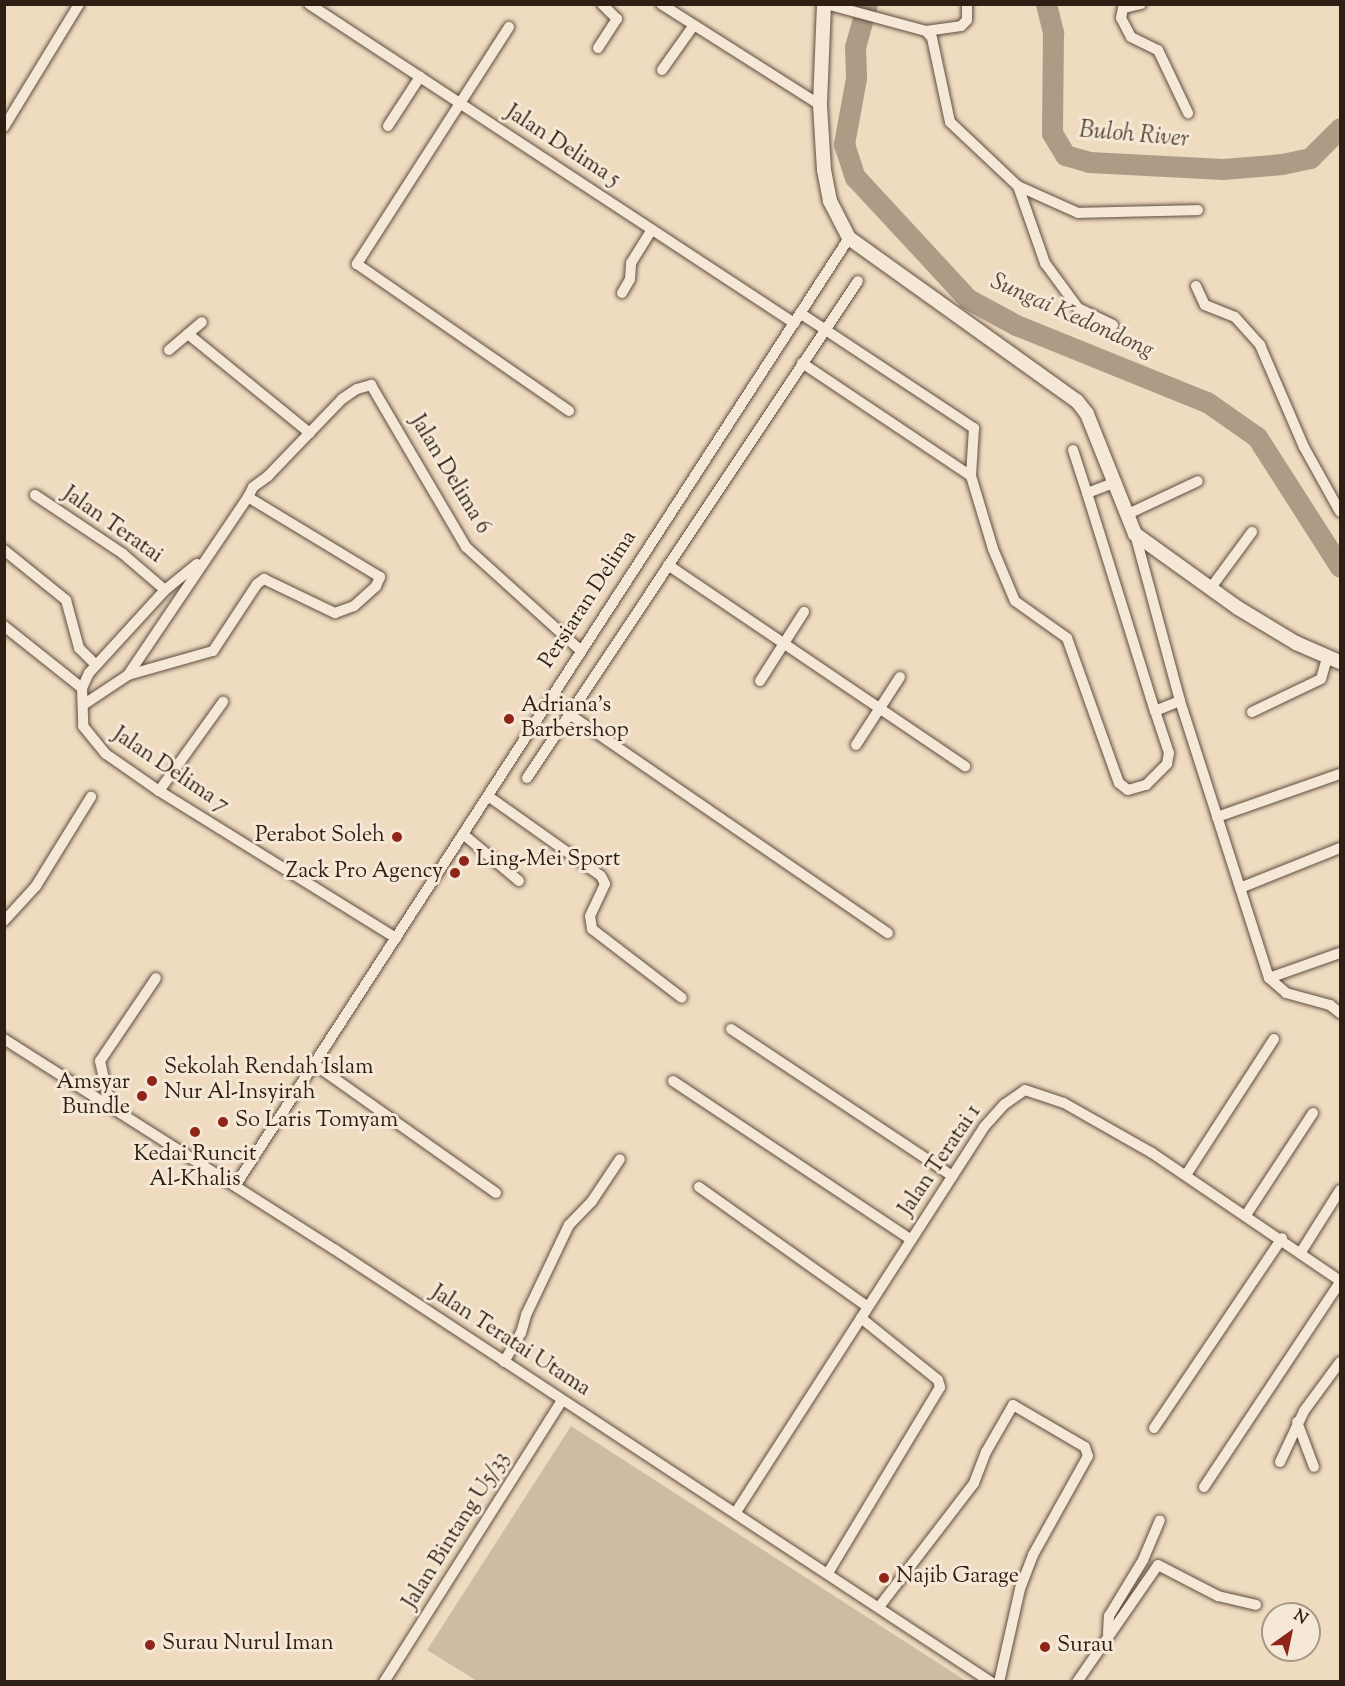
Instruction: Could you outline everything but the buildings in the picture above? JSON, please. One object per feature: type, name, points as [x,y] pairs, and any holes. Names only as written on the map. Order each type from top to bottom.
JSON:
[{"type":"street","points":[[4,126],[8,113],[79,4]]},
{"type":"street","name":"Jalan Delima 5","points":[[309,4],[652,230],[797,318],[825,330],[974,428],[971,476]]},
{"type":"street","points":[[598,48],[617,19],[602,4]]},
{"type":"street","points":[[661,4],[820,105]]},
{"type":"street","points":[[967,4],[967,20],[961,26],[926,31],[825,4],[820,105],[830,201],[849,238],[1077,401],[1087,414],[1135,534],[1180,701],[1269,978],[1286,993],[1330,1005],[1341,1012]]},
{"type":"street","points":[[1141,4],[1123,8],[1121,18],[1131,38],[1158,50],[1188,113]]},
{"type":"street","points":[[662,70],[694,25]]},
{"type":"street","points":[[510,27],[357,264],[569,411]]},
{"type":"street","points":[[926,31],[932,38],[950,122],[1018,186],[1078,213],[1198,210]]},
{"type":"street","points":[[388,126],[420,77]]},
{"type":"street","points":[[1018,186],[1045,263],[1078,308],[1113,325]]},
{"type":"street","points":[[622,293],[630,279],[631,263],[652,230]]},
{"type":"street","name":"Persiaran Delima","points":[[235,1186],[849,238]]},
{"type":"street","points":[[527,778],[858,281]]},
{"type":"street","points":[[1197,286],[1205,304],[1235,317],[1260,345],[1300,438],[1341,512]]},
{"type":"street","points":[[169,350],[202,322]]},
{"type":"street","points":[[129,675],[253,487],[310,433],[188,334]]},
{"type":"street","points":[[802,363],[971,476],[993,549],[1015,601],[1067,638],[1119,783],[1128,790],[1146,785],[1168,761],[1155,711],[1073,450]]},
{"type":"street","name":"Jalan Delima 6","points":[[310,433],[342,399],[357,388],[371,385],[466,547],[581,651]]},
{"type":"street","points":[[1128,514],[1198,481]]},
{"type":"street","points":[[1087,493],[1116,482]]},
{"type":"street","name":"Jalan Teratai","points":[[35,495],[123,554],[165,590]]},
{"type":"street","points":[[82,705],[129,675],[213,651],[257,584],[264,579],[335,614],[354,606],[380,581],[372,570],[248,497]]},
{"type":"street","points":[[1210,589],[1252,532]]},
{"type":"street","points":[[1135,534],[1210,589],[1334,660],[1321,679],[1252,712]]},
{"type":"street","points":[[4,550],[66,600],[79,648],[96,665]]},
{"type":"street","points":[[4,626],[82,688],[96,665],[165,590],[205,558]]},
{"type":"street","points":[[668,565],[965,766]]},
{"type":"street","points":[[760,681],[804,612]]},
{"type":"street","points":[[856,745],[900,677]]},
{"type":"street","name":"Jalan Delima 7","points":[[82,688],[84,726],[92,740],[106,754],[159,791],[396,938]]},
{"type":"street","points":[[1155,711],[1180,701]]},
{"type":"street","points":[[159,791],[223,702]]},
{"type":"street","points":[[569,714],[888,933]]},
{"type":"street","points":[[1217,817],[1341,774]]},
{"type":"street","points":[[488,796],[601,876],[605,884],[590,916],[592,928],[682,998]]},
{"type":"street","points":[[4,921],[36,886],[92,797]]},
{"type":"street","points":[[463,834],[519,881]]},
{"type":"street","points":[[1240,888],[1341,849]]},
{"type":"street","points":[[1269,978],[1341,953]]},
{"type":"street","points":[[110,1106],[100,1061],[156,978]]},
{"type":"street","points":[[731,1029],[952,1176]]},
{"type":"street","points":[[1186,1175],[1274,1039]]},
{"type":"street","name":"Jalan Teratai Utama","points":[[4,1040],[235,1186],[991,1681]]},
{"type":"street","points":[[314,1064],[496,1193]]},
{"type":"street","points":[[673,1081],[911,1239]]},
{"type":"street","name":"Jalan Teratai 1","points":[[736,1512],[984,1127],[1005,1104],[1032,1090],[1064,1102],[1186,1175],[1301,1252],[1341,1282]]},
{"type":"street","points":[[1246,1215],[1314,1113]]},
{"type":"street","points":[[504,1362],[521,1333],[526,1316],[569,1225],[592,1201],[620,1159]]},
{"type":"street","points":[[699,1187],[868,1307]]},
{"type":"street","points":[[1301,1252],[1341,1190]]},
{"type":"street","points":[[1154,1428],[1282,1239]]},
{"type":"street","points":[[1204,1486],[1341,1282]]},
{"type":"street","points":[[828,1573],[940,1387],[938,1380],[861,1317]]},
{"type":"street","points":[[1280,1462],[1298,1422],[1341,1362]]},
{"type":"street","name":"Jalan Bintang U5/33","points":[[384,1682],[562,1400]]},
{"type":"street","points":[[879,1607],[974,1484],[986,1452],[1013,1406],[1085,1447],[1088,1456],[1033,1555],[1020,1589],[999,1682]]},
{"type":"street","points":[[1298,1422],[1314,1467]]},
{"type":"street","points":[[1108,1633],[1109,1616],[1143,1560],[1160,1520]]},
{"type":"street","points":[[1077,1682],[1108,1633],[1158,1565],[1218,1596],[1256,1605]]},
{"type":"shaded area","points":[[571,1426],[966,1681],[477,1681],[427,1650]]},
{"type":"waterway","name":"Sungai Kedondong","points":[[867,4],[855,47],[856,78],[844,144],[855,177],[968,299],[1016,325],[1207,402],[1257,437],[1340,567]]},
{"type":"waterway","name":"Buloh River","points":[[1046,4],[1053,33],[1052,133],[1065,155],[1089,162],[1223,169],[1282,164],[1310,158],[1340,128]]},
{"type":"place","name":"Adriana's Barbershop","points":[[509,719]]},
{"type":"place","name":"Perabot Soleh","points":[[397,837]]},
{"type":"place","name":"Ling-Mei Sport","points":[[464,861]]},
{"type":"place","name":"Zack Pro Agency","points":[[455,873]]},
{"type":"place","name":"Sekolah Rendah Islam Nur Al-Insyirah","points":[[152,1081]]},
{"type":"place","name":"Amsyar Bundle","points":[[142,1096]]},
{"type":"place","name":"So Laris Tomyam","points":[[223,1122]]},
{"type":"place","name":"Kedai Runcit Al-Khalis","points":[[195,1132]]},
{"type":"place","name":"Najib Garage","points":[[884,1578]]},
{"type":"place","name":"Surau Nurul Iman","points":[[150,1645]]},
{"type":"place","name":"Surau","points":[[1045,1647]]}]
